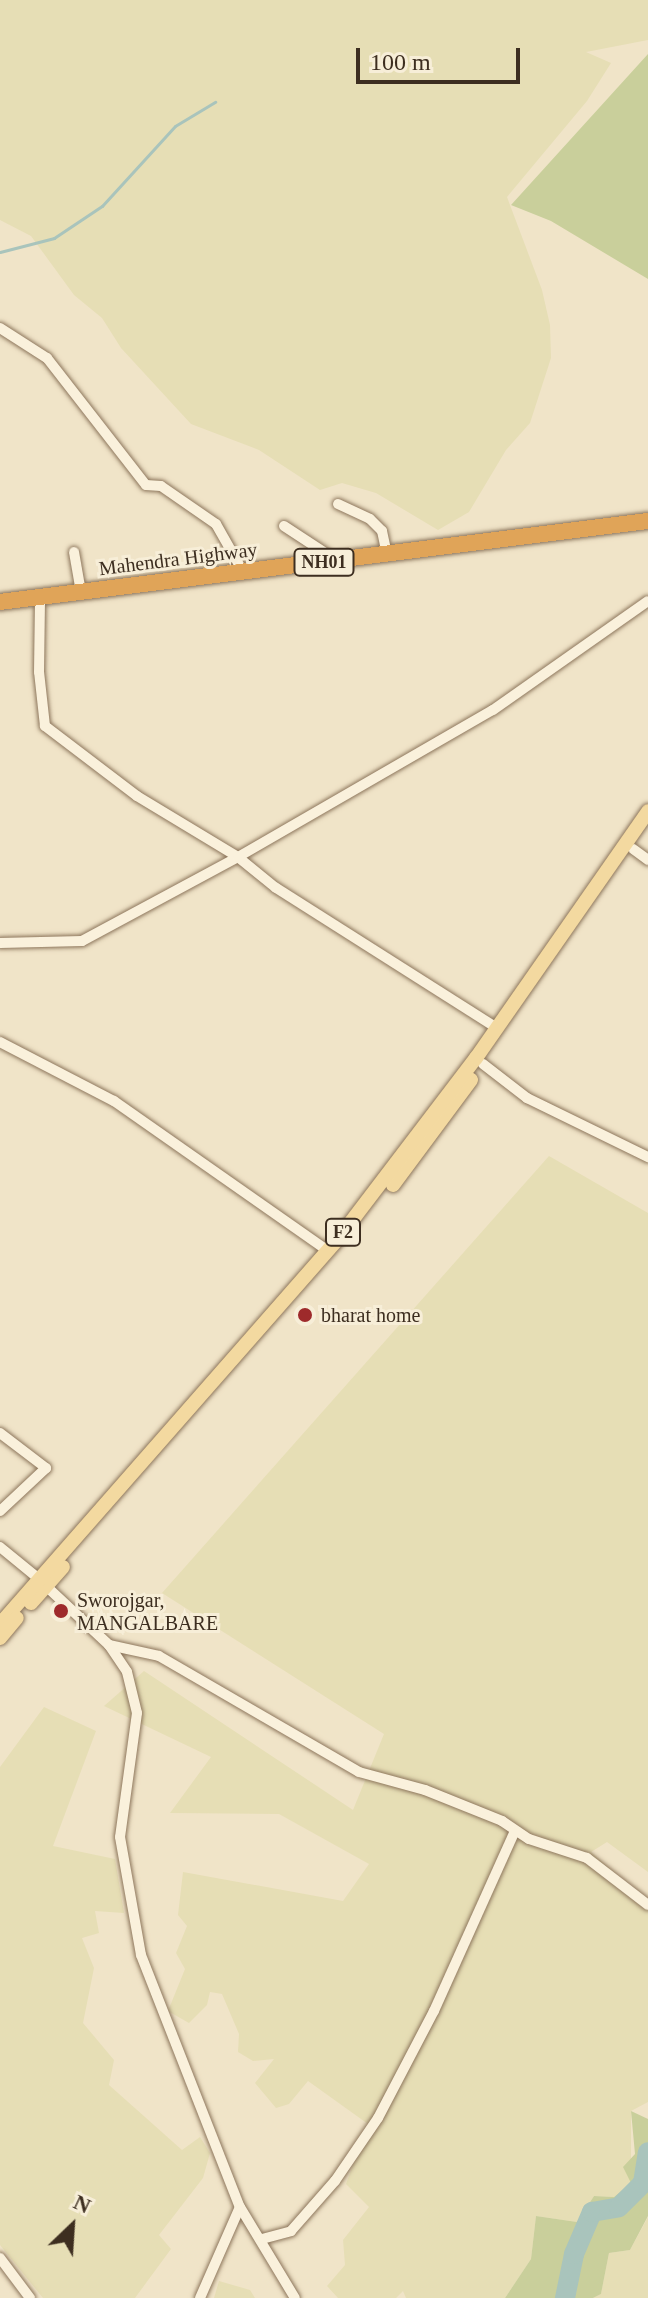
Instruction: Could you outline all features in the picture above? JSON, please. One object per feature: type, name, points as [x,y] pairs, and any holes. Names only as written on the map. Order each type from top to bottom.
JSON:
[{"type":"highway","name":"Mahendra Highway","points":[[0,602],[648,521]]},
{"type":"main road","name":"F2","points":[[0,1638],[43,1582],[328,1251],[497,1028],[648,811]]},
{"type":"main road","name":"F2","points":[[0,1624],[43,1582],[334,1257],[483,1064],[648,828]]},
{"type":"street","points":[[0,328],[47,358],[146,485],[161,486],[216,524],[242,570]]},
{"type":"street","points":[[338,504],[357,510],[376,525],[387,554]]},
{"type":"street","points":[[284,526],[336,560]]},
{"type":"street","points":[[74,552],[81,592]]},
{"type":"street","points":[[40,597],[39,672],[45,726],[137,796],[238,857],[276,888],[497,1028]]},
{"type":"street","points":[[0,943],[82,941],[238,857],[493,710],[648,601]]},
{"type":"street","points":[[633,849],[648,860]]},
{"type":"street","points":[[0,1042],[114,1101],[328,1251]]},
{"type":"street","points":[[483,1064],[527,1098],[648,1157]]},
{"type":"street","points":[[0,1433],[46,1468],[0,1511]]},
{"type":"street","points":[[0,1547],[43,1582],[109,1645],[127,1672],[137,1713],[120,1837],[141,1955],[240,2207],[295,2298]]},
{"type":"street","points":[[109,1645],[159,1656],[359,1772],[425,1790],[515,1831],[587,1858],[648,1905]]},
{"type":"street","points":[[262,2239],[291,2231],[335,2181],[378,2118],[434,2011],[515,1831]]},
{"type":"street","points":[[200,2298],[240,2207]]},
{"type":"street","points":[[0,2258],[30,2298]]},
{"type":"shaded area","points":[[0,0],[648,0],[648,40],[586,52],[611,63],[587,101],[507,197],[542,290],[550,325],[551,358],[530,423],[506,450],[469,512],[438,530],[376,493],[342,483],[320,490],[259,450],[191,424],[121,348],[102,318],[74,295],[31,236],[0,220]]},
{"type":"shaded area","points":[[549,1156],[648,1213],[648,1872],[607,1842],[591,1852],[648,1902],[648,2102],[631,2111],[631,2183],[614,2197],[594,2196],[577,2222],[536,2216],[531,2259],[505,2298],[406,2298],[403,2291],[396,2298],[338,2298],[327,2286],[345,2265],[343,2240],[369,2207],[346,2184],[368,2124],[308,2081],[289,2104],[276,2108],[255,2083],[274,2059],[253,2061],[238,2052],[239,2034],[222,1994],[210,1992],[207,2005],[189,2023],[168,2011],[185,1969],[176,1953],[187,1926],[178,1915],[183,1872],[343,1901],[369,1864],[279,1814],[170,1813],[211,1757],[104,1706],[144,1671],[353,1810],[384,1734],[162,1593]]},
{"type":"shaded area","points":[[44,1707],[96,1731],[53,1846],[115,1859],[124,1913],[95,1911],[99,1933],[82,1938],[94,1968],[83,2023],[114,2060],[109,2085],[182,2150],[200,2137],[210,2153],[203,2178],[159,2235],[171,2249],[135,2298],[43,2298],[0,2245],[0,1767]]},
{"type":"shaded area","points":[[648,2217],[648,2298],[593,2298],[601,2294],[609,2253],[630,2250]]},
{"type":"shaded area","points":[[219,2281],[250,2290],[255,2298],[214,2298]]},
{"type":"green space","points":[[648,54],[648,279],[551,221],[511,205]]},
{"type":"green space","points":[[631,2111],[648,2119],[648,2216],[630,2250],[609,2253],[601,2294],[593,2298],[505,2298],[531,2259],[536,2216],[577,2222],[594,2196],[614,2197],[631,2183],[623,2167],[635,2154]]},
{"type":"waterway","points":[[0,252],[54,238],[102,206],[175,126],[215,102]]},
{"type":"waterway","points":[[565,2298],[574,2254],[592,2212],[619,2207],[643,2183],[648,2152]]},
{"type":"place","name":"bharat home","points":[[305,1315]]},
{"type":"place","name":"Sworojgar, MANGALBARE","points":[[61,1611]]}]
